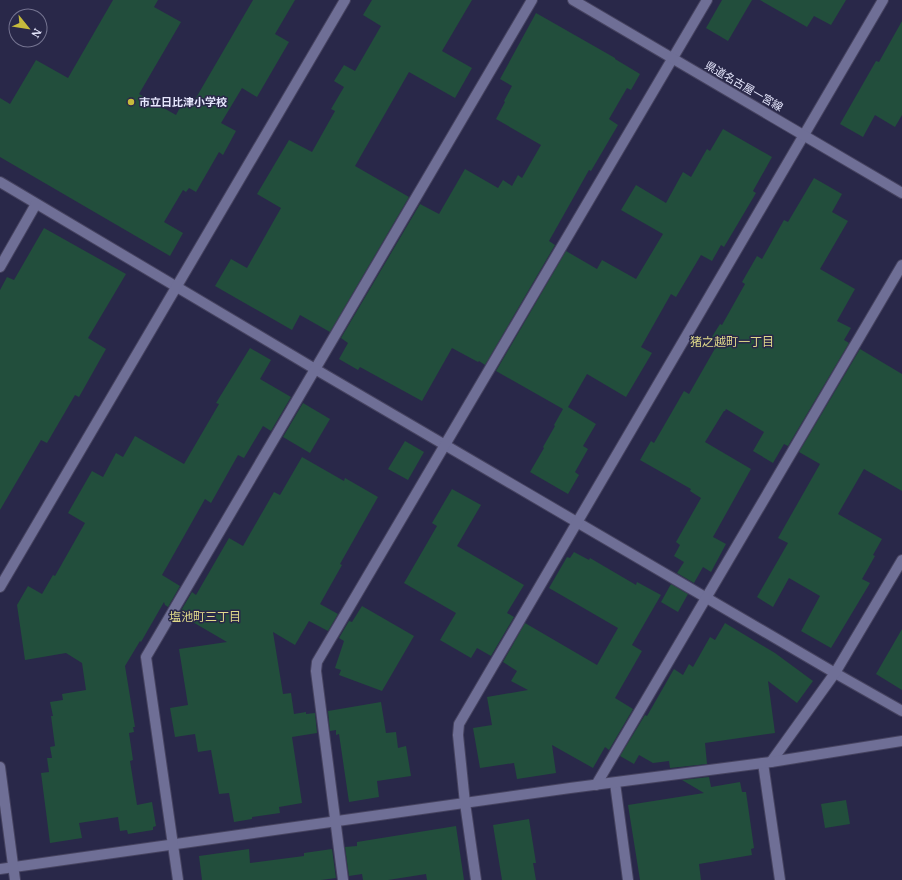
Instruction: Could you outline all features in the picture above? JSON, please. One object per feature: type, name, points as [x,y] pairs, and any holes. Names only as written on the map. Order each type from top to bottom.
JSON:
[{"type":"street","points":[[0,587],[345,0]]},
{"type":"street","points":[[178,880],[146,657],[532,0]]},
{"type":"street","name":"県道名古屋一宮線","points":[[573,0],[902,193]]},
{"type":"street","points":[[343,880],[334,821],[316,671],[317,662],[707,0]]},
{"type":"street","points":[[476,880],[465,803],[458,735],[459,724],[883,0]]},
{"type":"street","points":[[0,182],[315,369],[902,711]]},
{"type":"street","points":[[0,267],[36,204]]},
{"type":"street","points":[[596,785],[902,265]]},
{"type":"street","points":[[780,880],[767,763],[835,673],[902,560]]},
{"type":"street","points":[[0,869],[615,782],[767,763],[902,741]]},
{"type":"street","points":[[0,768],[15,880]]},
{"type":"street","points":[[615,782],[628,880]]},
{"type":"building","name":"市立日比津小学校","points":[[113,0],[158,0],[154,7],[181,22],[139,94],[176,115],[185,98],[193,103],[253,0],[295,0],[275,34],[289,42],[257,97],[242,88],[221,123],[236,131],[223,155],[219,152],[196,192],[189,188],[186,192],[183,190],[164,222],[183,233],[170,256],[0,157],[0,98],[10,104],[36,60],[68,78]]},
{"type":"building","points":[[372,0],[472,0],[442,51],[472,68],[455,98],[409,72],[355,166],[409,197],[330,332],[300,315],[292,330],[215,286],[231,259],[247,268],[281,208],[257,194],[289,140],[312,152],[335,111],[331,109],[344,87],[334,81],[344,65],[355,71],[381,26],[363,15]]},
{"type":"building","points":[[722,0],[752,0],[728,41],[706,28]]},
{"type":"building","points":[[760,0],[846,0],[831,25],[814,16],[807,27]]},
{"type":"building","points":[[536,13],[640,74],[631,90],[627,88],[609,119],[618,125],[591,171],[589,170],[549,241],[555,245],[485,365],[452,348],[422,401],[360,367],[358,370],[339,359],[348,343],[341,338],[420,204],[439,214],[465,169],[498,188],[503,180],[512,186],[518,175],[522,178],[541,145],[496,119],[512,86],[500,79]]},
{"type":"building","points":[[902,21],[902,115],[895,127],[875,115],[863,137],[840,124],[876,61],[879,62]]},
{"type":"building","points":[[723,129],[772,157],[753,191],[756,193],[724,247],[721,245],[712,261],[701,255],[676,297],[671,294],[641,347],[652,353],[626,397],[587,374],[568,407],[596,424],[583,446],[588,449],[575,472],[579,475],[568,494],[530,472],[544,448],[543,447],[563,409],[496,371],[566,251],[597,269],[602,260],[636,279],[663,234],[621,210],[636,185],[666,203],[683,172],[691,177],[707,149],[710,151]]},
{"type":"building","points":[[814,178],[842,194],[832,212],[848,221],[820,269],[855,289],[837,321],[851,328],[844,340],[849,343],[788,446],[784,444],[773,463],[753,451],[764,432],[726,409],[724,411],[705,442],[751,469],[713,537],[726,544],[711,572],[703,567],[694,583],[677,573],[684,562],[674,556],[680,545],[676,542],[701,498],[690,491],[691,489],[640,460],[651,441],[654,443],[684,391],[689,394],[717,345],[710,340],[720,324],[722,325],[745,284],[742,282],[757,256],[762,259],[784,220],[788,222]]},
{"type":"building","points":[[44,228],[126,274],[88,338],[106,349],[79,397],[75,395],[47,443],[41,440],[0,510],[0,290],[7,277],[14,280]]},
{"type":"building","points":[[250,348],[271,360],[260,379],[291,397],[271,431],[263,426],[244,458],[238,455],[211,503],[205,499],[162,575],[180,586],[168,607],[164,602],[125,666],[135,727],[133,727],[134,732],[129,733],[133,760],[130,761],[137,805],[152,802],[156,826],[153,827],[153,830],[128,834],[127,830],[120,831],[118,817],[79,823],[82,838],[50,843],[41,773],[49,772],[47,758],[52,758],[50,747],[55,746],[51,716],[53,716],[50,702],[63,700],[62,694],[86,690],[82,663],[66,653],[25,660],[17,605],[28,586],[42,594],[53,575],[55,576],[85,523],[68,513],[92,471],[103,477],[116,453],[123,457],[135,436],[184,464],[219,404],[216,403]]},
{"type":"building","points":[[860,349],[902,374],[902,491],[864,469],[838,514],[882,539],[873,555],[875,556],[862,579],[870,583],[831,648],[801,631],[820,596],[789,578],[773,607],[757,597],[788,543],[778,538],[820,464],[799,452]]},
{"type":"building","points":[[303,403],[330,419],[310,453],[283,437]]},
{"type":"building","points":[[405,441],[424,452],[408,480],[388,469]]},
{"type":"building","points":[[302,457],[344,481],[345,478],[378,497],[340,564],[342,565],[320,604],[338,614],[328,631],[309,621],[295,645],[273,632],[283,694],[291,693],[294,714],[306,712],[306,714],[315,713],[317,733],[292,737],[302,803],[279,807],[280,813],[252,817],[252,819],[234,822],[229,793],[219,794],[211,750],[198,752],[195,734],[175,737],[170,708],[188,705],[179,649],[227,642],[179,614],[192,592],[196,595],[229,538],[243,546],[274,492],[280,495]]},
{"type":"building","points":[[452,489],[481,505],[457,546],[524,585],[507,613],[514,617],[491,656],[477,648],[471,658],[440,640],[456,613],[404,583],[437,526],[432,523]]},
{"type":"building","points":[[574,552],[589,560],[590,558],[636,585],[637,582],[661,595],[632,645],[642,651],[615,698],[633,709],[609,750],[605,747],[593,768],[552,745],[556,773],[517,779],[514,763],[480,768],[473,728],[492,725],[487,697],[528,690],[511,681],[517,671],[503,662],[525,623],[597,665],[618,628],[549,588],[567,557],[570,558]]},
{"type":"building","points":[[671,584],[688,594],[678,612],[661,602]]},
{"type":"building","points":[[362,606],[414,636],[382,691],[339,675],[341,670],[335,668],[344,641],[339,638],[349,621],[352,622]]},
{"type":"building","points":[[725,623],[775,653],[813,681],[797,703],[768,681],[775,733],[705,743],[707,764],[670,768],[669,761],[653,763],[639,755],[634,764],[620,756],[645,715],[647,716],[674,669],[683,675],[689,664],[693,667],[710,637],[715,640]]},
{"type":"building","points":[[902,629],[902,690],[876,674]]},
{"type":"building","points":[[381,702],[386,733],[396,732],[398,748],[406,746],[411,776],[377,781],[379,797],[349,802],[339,734],[336,735],[336,730],[330,731],[328,711]]},
{"type":"building","points":[[709,777],[711,787],[740,782],[742,792],[746,792],[754,848],[751,849],[752,855],[699,864],[701,880],[640,880],[628,805],[704,793],[682,780]]},
{"type":"building","points":[[846,800],[850,824],[825,828],[821,804]]},
{"type":"building","points":[[529,819],[536,863],[533,863],[536,880],[502,880],[493,825]]},
{"type":"building","points":[[456,826],[464,880],[427,880],[426,874],[388,880],[363,880],[362,874],[349,876],[345,847],[357,846],[357,842]]},
{"type":"building","points":[[249,849],[250,863],[304,856],[304,853],[332,849],[336,878],[321,880],[202,880],[199,856]]},
{"type":"place","name":"市立日比津小学校","points":[[131,102]]},
{"type":"district","name":"猪之越町一丁目","points":[[732,342]]},
{"type":"district","name":"塩池町三丁目","points":[[205,617]]}]
